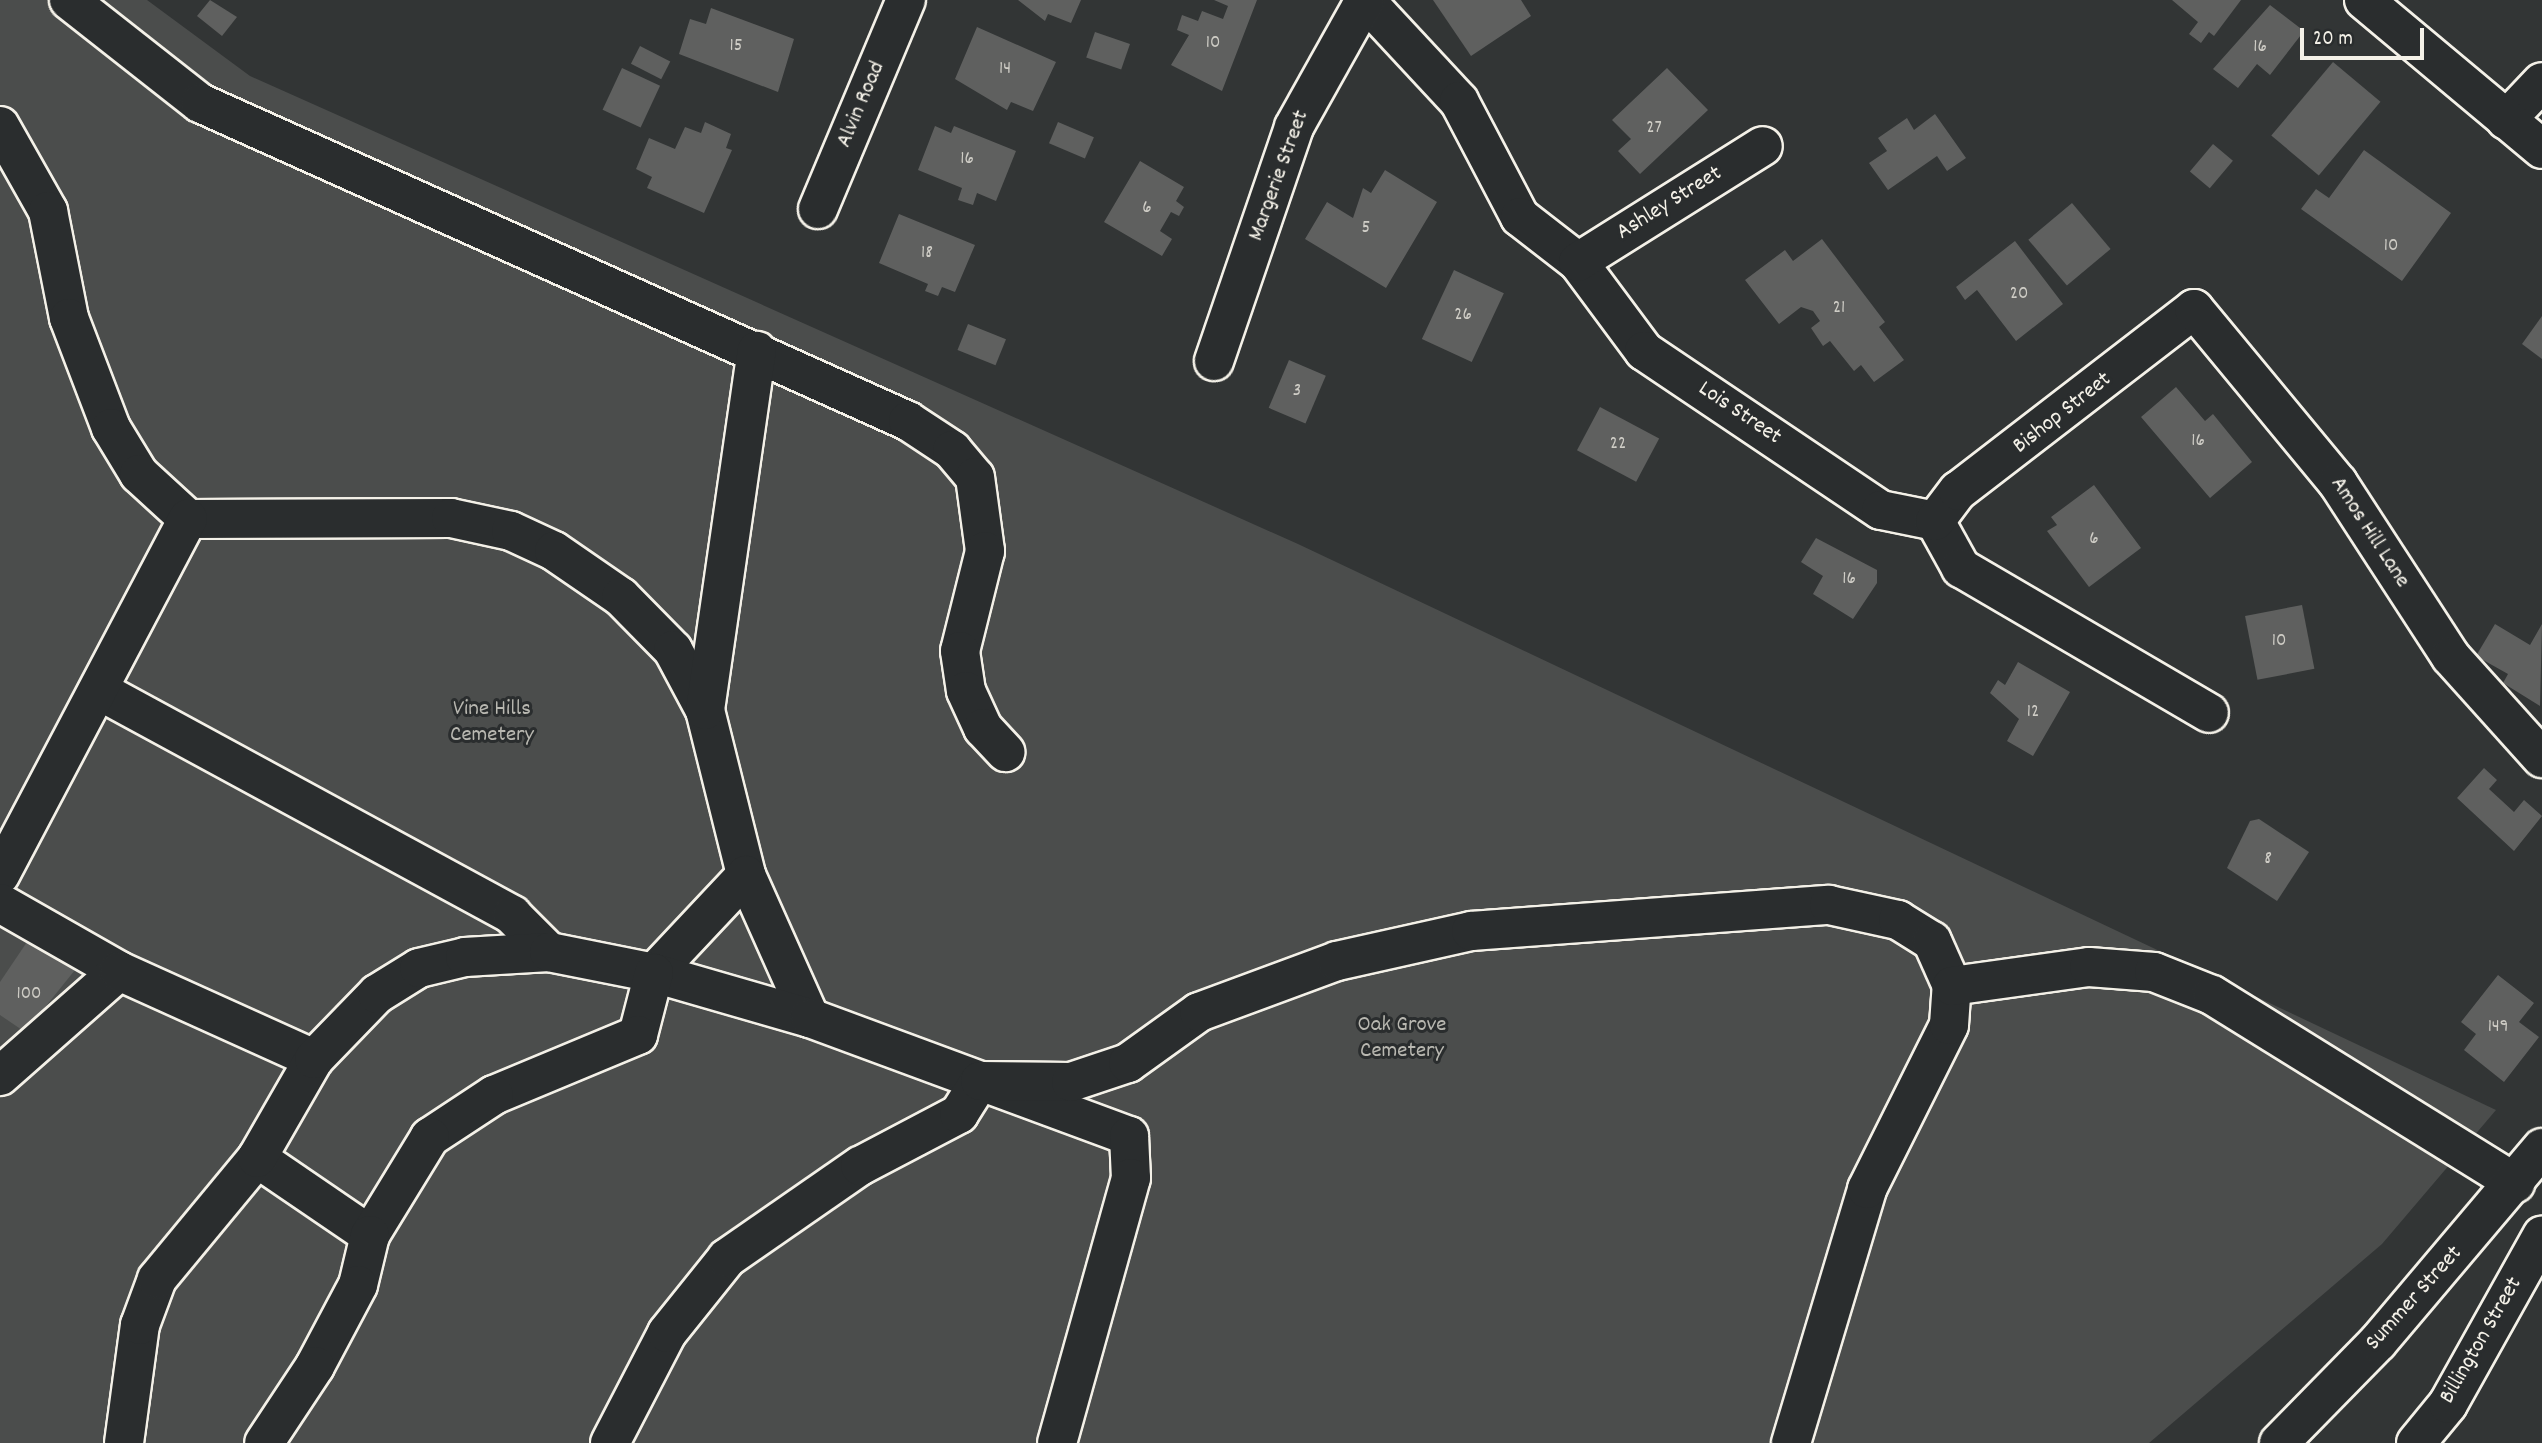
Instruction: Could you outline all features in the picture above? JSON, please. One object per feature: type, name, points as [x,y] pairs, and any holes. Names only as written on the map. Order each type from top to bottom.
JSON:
[{"type":"street","points":[[68,0],[200,103],[757,351],[908,421],[952,450],[975,477],[985,551],[960,651],[966,691],[983,729],[1005,752]]},
{"type":"street","name":"Alvin Road","points":[[818,209],[906,0]]},
{"type":"street","name":"Lois Street","points":[[1365,0],[1459,101],[1520,217],[1578,262],[1644,351],[1881,510],[1935,521]]},
{"type":"street","name":"Margerie Street","points":[[1214,361],[1294,127],[1365,0]]},
{"type":"street","points":[[2364,0],[2542,149]]},
{"type":"street","points":[[2506,120],[2542,82]]},
{"type":"street","points":[[0,126],[48,211],[69,318],[111,428],[139,474],[188,519],[451,518],[512,531],[554,551],[621,597],[673,650],[705,710],[746,875],[810,1018]]},
{"type":"street","name":"Ashley Street","points":[[1578,262],[1763,146]]},
{"type":"street","name":"Bishop Street","points":[[1935,521],[1958,491],[2194,309]]},
{"type":"street","name":"Amos Hill Lane","points":[[2194,309],[2338,483],[2451,657],[2542,758]]},
{"type":"street","points":[[705,710],[757,351]]},
{"type":"street","points":[[0,875],[102,692],[188,519]]},
{"type":"street","points":[[1935,521],[1961,568],[2209,713]]},
{"type":"street","points":[[102,692],[512,915],[549,952]]},
{"type":"street","points":[[264,1443],[316,1366],[358,1285],[370,1234],[430,1137],[494,1095],[638,1035],[654,973],[746,875]]},
{"type":"street","points":[[0,903],[120,971],[314,1059]]},
{"type":"street","points":[[980,1081],[1071,1082],[1128,1063],[1199,1012],[1337,961],[1471,931],[1829,905],[1898,920],[1932,941],[1952,986],[1949,1025],[1867,1189],[1791,1443]]},
{"type":"street","points":[[124,1443],[140,1325],[157,1279],[257,1158],[314,1059],[377,994],[419,968],[465,957],[549,952],[654,973],[810,1018],[1129,1136],[1131,1178],[1057,1443]]},
{"type":"street","points":[[1952,986],[2089,967],[2154,972],[2213,995],[2515,1183]]},
{"type":"street","points":[[0,1076],[120,971]]},
{"type":"street","points":[[610,1443],[667,1333],[727,1258],[860,1166],[959,1115],[980,1081]]},
{"type":"street","name":"Summer Street","points":[[2280,1443],[2378,1342],[2542,1148]]},
{"type":"street","points":[[257,1158],[370,1234]]},
{"type":"street","name":"Billington Street","points":[[2416,1443],[2448,1404],[2542,1236]]},
{"type":"green space","points":[[0,0],[147,0],[250,76],[1298,544],[2496,1110],[2382,1244],[2149,1443],[0,1443]]},
{"type":"building","points":[[210,0],[237,17],[222,36],[197,16]]},
{"type":"building","points":[[1018,0],[1081,0],[1071,23],[1048,14],[1045,21]]},
{"type":"building","points":[[1214,0],[1257,0],[1222,91],[1171,65],[1189,35],[1177,30],[1182,15],[1198,21],[1202,11],[1223,19],[1228,6]]},
{"type":"building","points":[[1433,0],[1521,0],[1531,16],[1471,56]]},
{"type":"building","points":[[2172,0],[2241,0],[2214,36],[2209,32],[2201,43],[2189,34],[2198,22]]},
{"type":"building","points":[[2270,5],[2304,31],[2270,75],[2257,64],[2238,88],[2213,69]]},
{"type":"building","points":[[711,8],[794,39],[778,92],[679,54],[690,19],[706,24]]},
{"type":"building","points":[[977,27],[1056,62],[1033,111],[1011,102],[1007,110],[955,79]]},
{"type":"building","points":[[1095,32],[1130,44],[1121,70],[1086,58]]},
{"type":"building","points":[[640,46],[670,61],[661,79],[631,64]]},
{"type":"building","points":[[2333,62],[2380,102],[2319,175],[2271,136]]},
{"type":"building","points":[[622,68],[660,86],[641,127],[603,110]]},
{"type":"building","points":[[1667,68],[1708,110],[1640,174],[1618,151],[1631,139],[1612,120]]},
{"type":"building","points":[[1935,114],[1966,158],[1947,171],[1937,156],[1888,190],[1869,163],[1887,151],[1878,138],[1907,118],[1914,130]]},
{"type":"building","points":[[705,122],[731,134],[726,148],[732,150],[704,213],[647,188],[652,177],[636,169],[649,138],[675,149],[685,127],[701,133]]},
{"type":"building","points":[[1058,122],[1094,137],[1085,158],[1049,143]]},
{"type":"building","points":[[935,126],[951,133],[954,126],[1016,151],[996,201],[977,193],[973,205],[958,200],[962,188],[918,170]]},
{"type":"building","points":[[2213,144],[2233,161],[2210,188],[2190,172]]},
{"type":"building","points":[[2364,150],[2451,213],[2402,281],[2301,209],[2316,189],[2329,198]]},
{"type":"building","points":[[1140,161],[1184,187],[1176,201],[1184,207],[1179,216],[1171,212],[1160,231],[1172,239],[1162,256],[1104,222]]},
{"type":"building","points":[[1385,170],[1437,202],[1386,288],[1305,239],[1327,202],[1353,218],[1363,188],[1371,193]]},
{"type":"building","points":[[2072,203],[2111,249],[2067,286],[2028,240]]},
{"type":"building","points":[[899,214],[975,245],[955,292],[942,287],[938,296],[925,291],[928,284],[879,263]]},
{"type":"building","points":[[1822,239],[1885,322],[1879,327],[1904,360],[1874,382],[1861,365],[1854,371],[1830,341],[1823,346],[1811,328],[1820,321],[1813,311],[1801,307],[1779,324],[1745,280],[1785,250],[1793,261]]},
{"type":"building","points":[[2015,241],[2063,304],[2016,341],[1977,290],[1965,300],[1956,287]]},
{"type":"building","points":[[1454,270],[1504,293],[1472,362],[1422,339]]},
{"type":"building","points":[[2542,316],[2542,359],[2522,344]]},
{"type":"building","points":[[968,324],[1006,339],[996,365],[958,350]]},
{"type":"building","points":[[1289,360],[1326,376],[1306,423],[1269,408]]},
{"type":"building","points":[[2176,387],[2205,421],[2213,414],[2252,462],[2210,498],[2141,417]]},
{"type":"building","points":[[1600,407],[1659,438],[1636,482],[1577,450]]},
{"type":"building","points":[[2094,485],[2141,548],[2089,587],[2047,531],[2057,525],[2051,517]]},
{"type":"building","points":[[1816,538],[1877,570],[1877,583],[1853,619],[1813,594],[1823,576],[1801,562]]},
{"type":"building","points":[[2302,605],[2314,669],[2257,680],[2245,616]]},
{"type":"building","points":[[2495,624],[2530,645],[2542,624],[2540,706],[2503,683],[2508,674],[2476,656]]},
{"type":"building","points":[[2018,662],[2070,692],[2033,756],[2007,741],[2019,719],[1990,693],[1998,680],[2005,685]]},
{"type":"building","points":[[2484,768],[2497,780],[2489,789],[2514,812],[2524,800],[2542,816],[2514,851],[2457,798]]},
{"type":"building","points":[[2259,819],[2309,852],[2277,901],[2227,868],[2250,821]]},
{"type":"building","points":[[29,939],[75,970],[25,1032],[0,1015],[0,982]]},
{"type":"building","points":[[2498,975],[2534,1003],[2519,1022],[2539,1037],[2504,1082],[2464,1050],[2476,1034],[2461,1022]]},
{"type":"park label","name":"Vine Hills Cemetery","points":[[492,723]]},
{"type":"park label","name":"Oak Grove Cemetery","points":[[1402,1039]]}]
